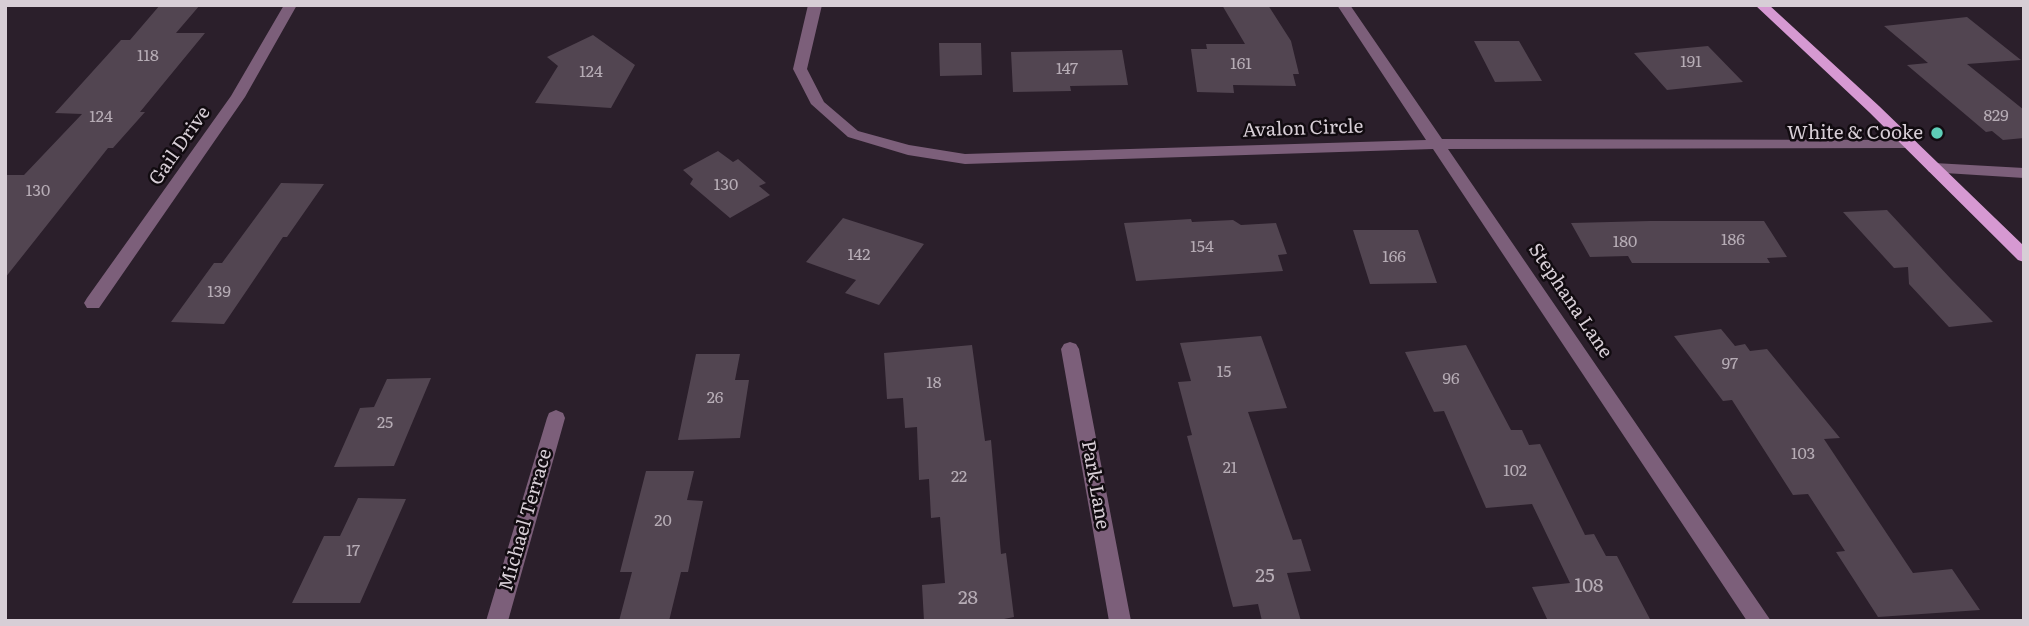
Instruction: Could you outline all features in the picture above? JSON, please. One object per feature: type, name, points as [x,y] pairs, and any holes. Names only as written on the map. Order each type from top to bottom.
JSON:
[{"type":"main road","points":[[1761,5],[1909,143],[2024,256]]},
{"type":"street","name":"Gail Drive","points":[[93,303],[238,97],[291,5]]},
{"type":"street","name":"Avalon Circle","points":[[815,5],[800,69],[818,104],[853,134],[908,150],[965,159],[1439,144],[1909,143]]},
{"type":"street","name":"Stephana Lane","points":[[1343,5],[1760,621]]},
{"type":"street","points":[[1934,168],[2024,173]]},
{"type":"street","name":"Park Lane","points":[[1070,349],[1120,621]]},
{"type":"street","name":"Michael Terrace","points":[[497,621],[556,418]]},
{"type":"building","points":[[160,5],[200,5],[176,33],[205,33],[140,112],[145,112],[113,148],[108,148],[5,278],[5,175],[24,175],[82,114],[55,113],[121,40],[130,40]]},
{"type":"building","points":[[1222,5],[1268,5],[1291,41],[1299,74],[1293,74],[1296,86],[1233,85],[1234,93],[1197,92],[1191,49],[1207,49],[1206,44],[1245,44]]},
{"type":"building","points":[[1967,17],[2021,60],[1967,64],[2024,110],[2024,138],[2003,140],[1992,131],[1986,132],[1907,65],[1928,63],[1884,26]]},
{"type":"building","points":[[593,35],[635,65],[611,108],[535,103],[558,66],[547,57]]},
{"type":"building","points":[[1474,41],[1519,41],[1542,81],[1495,82]]},
{"type":"building","points":[[939,43],[981,43],[982,75],[940,76]]},
{"type":"building","points":[[1708,46],[1743,82],[1667,90],[1634,53]]},
{"type":"building","points":[[1122,50],[1128,85],[1070,86],[1071,91],[1013,92],[1011,52]]},
{"type":"building","points":[[718,151],[733,162],[738,159],[766,183],[759,186],[770,195],[730,218],[690,184],[693,179],[683,170]]},
{"type":"building","points":[[281,183],[324,184],[287,237],[283,237],[224,324],[171,322],[214,263],[222,263]]},
{"type":"building","points":[[1887,210],[1993,322],[1949,327],[1909,284],[1908,267],[1894,268],[1843,212]]},
{"type":"building","points":[[843,218],[924,244],[879,305],[845,293],[856,280],[806,262]]},
{"type":"building","points":[[1191,219],[1192,222],[1233,220],[1241,225],[1276,223],[1287,254],[1278,255],[1283,271],[1136,281],[1124,223]]},
{"type":"building","points":[[1764,221],[1787,257],[1767,258],[1770,263],[1632,263],[1628,256],[1590,257],[1571,223]]},
{"type":"building","points":[[1353,230],[1418,230],[1437,283],[1370,284]]},
{"type":"building","points":[[1721,329],[1735,346],[1745,344],[1750,351],[1767,349],[1840,438],[1824,439],[1913,573],[1952,569],[1980,610],[1878,617],[1836,552],[1845,551],[1808,494],[1793,495],[1732,400],[1723,401],[1674,336]]},
{"type":"building","points":[[1261,336],[1287,408],[1248,412],[1293,540],[1301,539],[1311,571],[1287,573],[1301,621],[1262,621],[1258,604],[1233,607],[1187,436],[1192,435],[1178,382],[1191,381],[1180,343]]},
{"type":"building","points":[[972,345],[985,441],[991,440],[1001,554],[1006,553],[1014,617],[994,621],[924,621],[922,585],[945,583],[940,517],[931,518],[929,479],[919,480],[917,427],[905,428],[903,398],[887,399],[884,353]]},
{"type":"building","points":[[1466,345],[1511,430],[1522,430],[1529,445],[1540,444],[1585,535],[1594,534],[1606,556],[1617,556],[1651,621],[1548,621],[1532,587],[1570,583],[1532,504],[1486,508],[1444,411],[1434,412],[1405,352]]},
{"type":"building","points":[[696,354],[740,354],[735,380],[749,380],[740,438],[678,440]]},
{"type":"building","points":[[431,378],[394,466],[334,467],[360,408],[374,407],[387,379]]},
{"type":"building","points":[[646,471],[694,471],[687,500],[703,501],[688,572],[681,572],[669,621],[619,621],[632,572],[620,572]]},
{"type":"building","points":[[358,498],[406,499],[360,603],[292,603],[324,536],[340,536]]},
{"type":"place","name":"White & Cooke","points":[[1937,133]]}]
